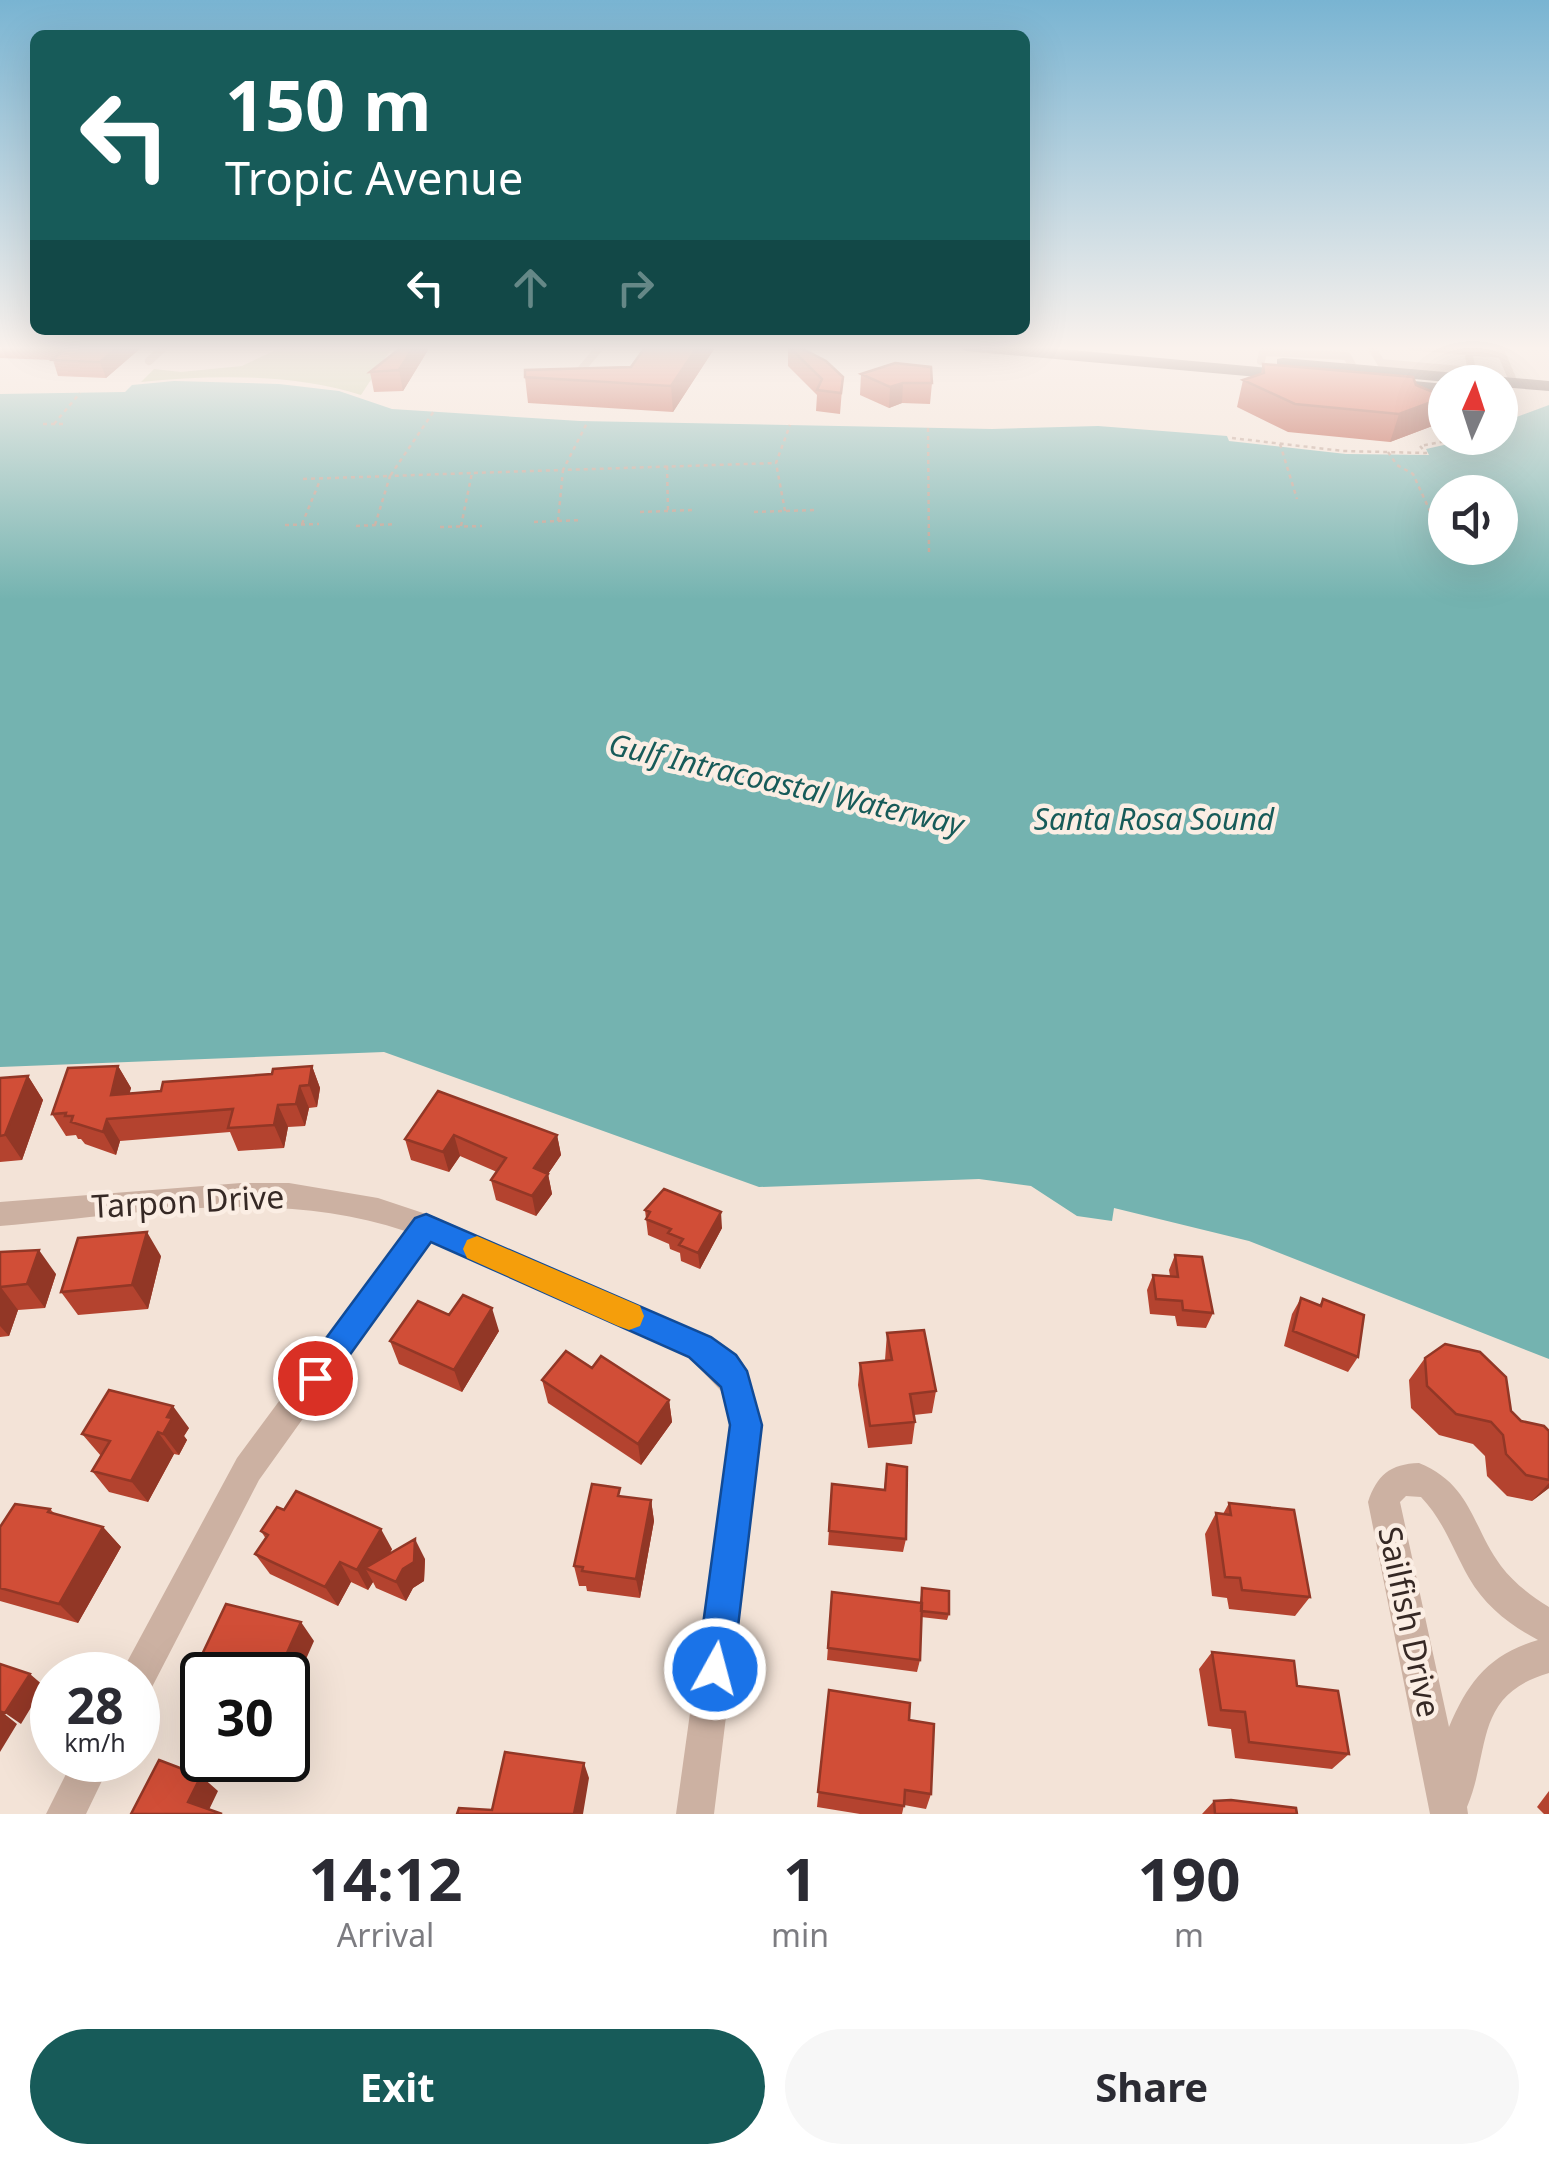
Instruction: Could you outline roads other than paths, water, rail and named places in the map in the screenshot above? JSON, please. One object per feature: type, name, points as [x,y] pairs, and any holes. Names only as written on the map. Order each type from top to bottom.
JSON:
[{"type":"street","name":"Tarpon Drive","points":[[0,1214],[242,1195],[289,1195],[378,1210],[426,1226],[700,1347],[725,1366],[742,1399],[745,1439],[696,1814]]},
{"type":"street","points":[[151,1652],[248,1469],[426,1226]]},
{"type":"street","name":"Sailfish Drive","points":[[1448,1813],[1384,1502],[1388,1490],[1396,1482],[1410,1478],[1427,1482],[1442,1492],[1490,1580],[1522,1613],[1549,1627]]},
{"type":"street","name":"Sailfish Drive","points":[[1448,1813],[1464,1732],[1480,1699],[1507,1670],[1526,1660],[1549,1655]]},
{"type":"street","points":[[65,1814],[82,1782]]},
{"type":"water","name":"Santa Rosa Sound","points":[[0,431],[1158,431],[1227,436],[1229,441],[1346,454],[1518,455],[1518,431],[1549,431],[1549,1359],[1249,1241],[1114,1208],[1112,1221],[1077,1216],[1031,1186],[979,1179],[759,1187],[384,1052],[0,1067]]},
{"type":"water label","name":"Gulf Intracoastal Waterway","points":[[786,785]]}]
